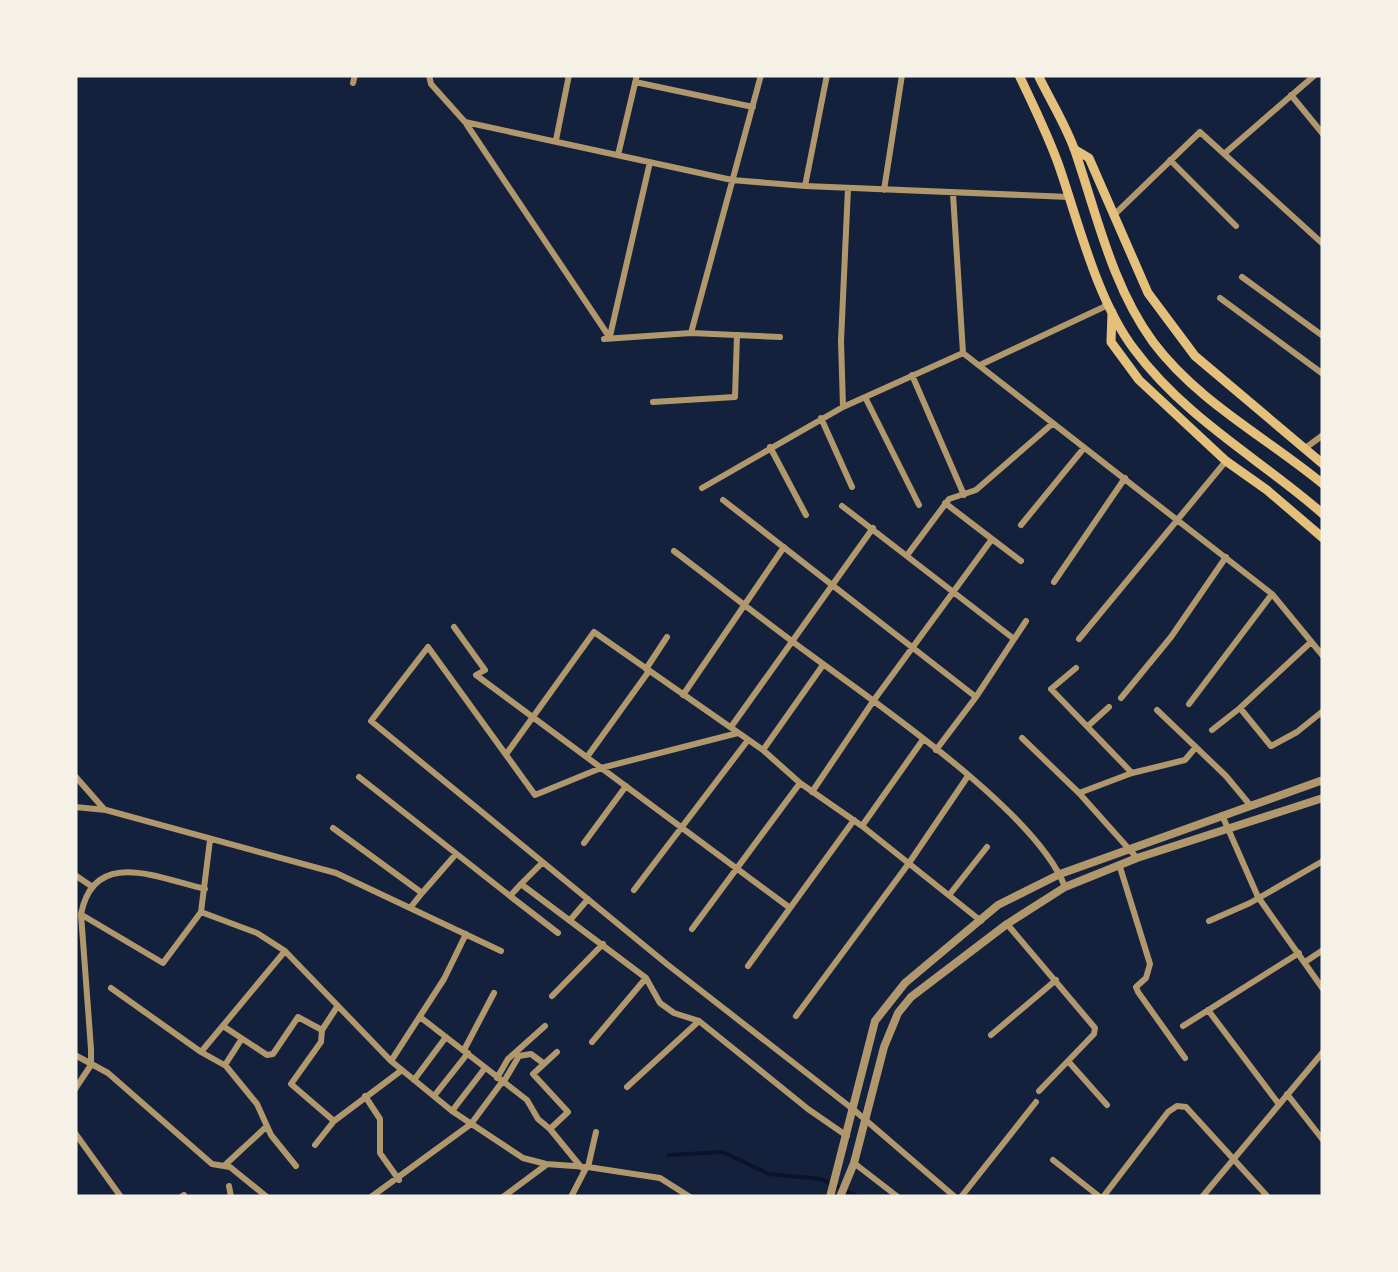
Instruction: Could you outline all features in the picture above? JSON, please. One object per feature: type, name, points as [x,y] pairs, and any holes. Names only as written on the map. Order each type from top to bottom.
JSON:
[{"type":"main road","points":[[1020,75],[1058,163],[1111,308],[1127,339],[1172,392],[1205,422],[1323,514]]},
{"type":"main road","points":[[1038,75],[1074,149],[1120,283],[1152,340],[1172,365],[1218,407],[1323,484]]},
{"type":"main road","points":[[1074,149],[1089,158],[1148,293],[1194,356],[1323,464]]},
{"type":"main road","points":[[1111,308],[1112,342],[1124,362],[1176,418],[1323,538]]},
{"type":"street","points":[[428,75],[431,84],[465,122],[607,338]]},
{"type":"street","points":[[556,140],[569,75]]},
{"type":"street","points":[[690,333],[760,75]]},
{"type":"street","points":[[806,186],[827,75]]},
{"type":"street","points":[[884,190],[902,75]]},
{"type":"street","points":[[1224,154],[1315,75]]},
{"type":"street","points":[[618,155],[636,78],[753,108]]},
{"type":"street","points":[[1291,95],[1323,134]]},
{"type":"street","points":[[465,122],[732,180],[953,194],[1069,196]]},
{"type":"street","points":[[1116,214],[1200,132],[1323,244]]},
{"type":"street","points":[[1170,160],[1236,226]]},
{"type":"street","points":[[607,338],[650,162]]},
{"type":"street","points":[[842,406],[848,188]]},
{"type":"street","points":[[953,194],[964,353],[1272,594],[1323,656]]},
{"type":"street","points":[[1242,277],[1323,336]]},
{"type":"street","points":[[1220,298],[1323,374]]},
{"type":"street","points":[[980,365],[1111,308]]},
{"type":"street","points":[[607,338],[690,333],[780,337]]},
{"type":"street","points":[[653,402],[735,396],[737,335]]},
{"type":"street","points":[[702,488],[842,406],[866,399],[912,374],[964,353]]},
{"type":"street","points":[[912,374],[964,495]]},
{"type":"street","points":[[866,399],[919,505]]},
{"type":"street","points":[[821,418],[852,487]]},
{"type":"street","points":[[908,554],[952,496],[976,490],[1052,424]]},
{"type":"street","points":[[1303,450],[1323,436]]},
{"type":"street","points":[[770,447],[806,515]]},
{"type":"street","points":[[1021,525],[1084,448]]},
{"type":"street","points":[[1079,638],[1226,461]]},
{"type":"street","points":[[1054,582],[1124,478]]},
{"type":"street","points":[[723,500],[976,697]]},
{"type":"street","points":[[945,503],[1021,561]]},
{"type":"street","points":[[842,506],[1014,638]]},
{"type":"street","points":[[731,727],[872,528]]},
{"type":"street","points":[[812,792],[992,539]]},
{"type":"street","points":[[683,695],[784,547]]},
{"type":"street","points":[[674,551],[874,700],[968,776],[1026,831],[1060,874],[1065,887]]},
{"type":"street","points":[[1121,698],[1171,637],[1226,557]]},
{"type":"street","points":[[1189,704],[1272,594]]},
{"type":"street","points":[[936,750],[1026,621]]},
{"type":"street","points":[[454,627],[485,670],[476,675],[790,908]]},
{"type":"street","points":[[507,753],[594,632],[763,750],[800,783],[862,826],[982,921]]},
{"type":"street","points":[[587,757],[667,637]]},
{"type":"street","points":[[1212,730],[1311,642]]},
{"type":"street","points":[[738,733],[601,768],[535,795],[428,648],[371,721],[958,1197],[1036,1102]]},
{"type":"street","points":[[763,750],[824,665]]},
{"type":"street","points":[[1076,668],[1051,689],[1132,773]]},
{"type":"street","points":[[1088,726],[1110,706]]},
{"type":"street","points":[[1240,708],[1272,746],[1323,711]]},
{"type":"street","points":[[1156,710],[1226,776],[1250,805]]},
{"type":"street","points":[[1022,738],[1130,846],[1137,858]]},
{"type":"street","points":[[634,890],[748,740]]},
{"type":"street","points":[[862,826],[922,741]]},
{"type":"street","points":[[1079,793],[1132,773],[1185,760],[1196,747]]},
{"type":"street","points":[[75,776],[106,810]]},
{"type":"street","points":[[359,776],[558,933]]},
{"type":"street","points":[[796,1016],[968,776]]},
{"type":"street","points":[[836,1194],[835,1180],[875,1021],[904,983],[998,905],[1060,874],[1323,780]]},
{"type":"street","points":[[692,929],[800,783]]},
{"type":"street","points":[[584,843],[626,786]]},
{"type":"street","points":[[836,1194],[846,1184],[854,1163],[884,1047],[898,1014],[911,997],[1007,924],[1065,887],[1137,858],[1323,798]]},
{"type":"street","points":[[75,807],[106,810],[336,873],[501,951]]},
{"type":"street","points":[[1222,815],[1258,897],[1323,989]]},
{"type":"street","points":[[748,966],[854,820]]},
{"type":"street","points":[[333,828],[422,893]]},
{"type":"street","points":[[82,915],[163,963],[201,909],[210,840]]},
{"type":"street","points":[[950,894],[987,847]]},
{"type":"street","points":[[410,908],[456,854]]},
{"type":"street","points":[[1209,921],[1323,861]]},
{"type":"street","points":[[510,896],[542,863]]},
{"type":"street","points":[[1120,864],[1150,964],[1146,978],[1136,987],[1185,1058]]},
{"type":"street","points":[[75,1088],[92,1065],[88,1000],[78,939],[84,894],[109,872],[130,872],[204,892]]},
{"type":"street","points":[[75,875],[91,886]]},
{"type":"street","points":[[521,884],[646,978],[660,1003],[674,1013],[699,1021],[847,1136]]},
{"type":"street","points":[[571,919],[588,900]]},
{"type":"street","points":[[201,909],[258,933],[285,951],[391,1061],[471,1124],[523,1158],[660,1178],[674,1194],[690,1197]]},
{"type":"street","points":[[1007,924],[1095,1028],[1094,1034],[1040,1091]]},
{"type":"street","points":[[391,1061],[446,975],[466,934]]},
{"type":"street","points":[[552,996],[603,944]]},
{"type":"street","points":[[1305,962],[1323,950]]},
{"type":"street","points":[[201,1052],[285,951]]},
{"type":"street","points":[[1183,1026],[1299,952]]},
{"type":"street","points":[[592,1042],[646,978]]},
{"type":"street","points":[[991,1035],[1056,980]]},
{"type":"street","points":[[111,988],[225,1065],[296,1166]]},
{"type":"street","points":[[75,992],[88,1000]]},
{"type":"street","points":[[434,1096],[466,1052],[494,993]]},
{"type":"street","points":[[334,1121],[291,1084],[321,1042],[322,1030],[338,1007]]},
{"type":"street","points":[[1208,1010],[1278,1103]]},
{"type":"street","points":[[223,1026],[270,1055],[298,1017],[322,1030]]},
{"type":"street","points":[[420,1017],[527,1100],[538,1119],[585,1168]]},
{"type":"street","points":[[627,1087],[699,1021]]},
{"type":"street","points":[[501,1081],[508,1059],[545,1026]]},
{"type":"street","points":[[414,1080],[446,1037]]},
{"type":"street","points":[[225,1065],[241,1040]]},
{"type":"street","points":[[550,1129],[568,1112],[534,1074],[557,1052]]},
{"type":"street","points":[[1202,1197],[1323,1052]]},
{"type":"street","points":[[372,1197],[471,1124],[519,1056],[531,1054],[543,1063]]},
{"type":"street","points":[[75,1055],[108,1073],[212,1164],[230,1167],[267,1197]]},
{"type":"street","points":[[1068,1062],[1108,1104]]},
{"type":"street","points":[[452,1110],[486,1068]]},
{"type":"street","points":[[315,1144],[334,1121],[402,1070]]},
{"type":"street","points":[[1286,1094],[1323,1140]]},
{"type":"street","points":[[364,1096],[380,1119],[380,1153],[399,1180]]},
{"type":"street","points":[[1053,1160],[1101,1197],[1176,1106],[1186,1108],[1268,1197]]},
{"type":"street","points":[[224,1166],[266,1127]]},
{"type":"street","points":[[570,1197],[585,1168],[596,1132]]},
{"type":"street","points":[[75,1133],[121,1197]]},
{"type":"street","points":[[854,1163],[898,1197]]},
{"type":"street","points":[[503,1197],[546,1164]]},
{"type":"street","points":[[228,1186],[231,1197]]},
{"type":"waterway","points":[[669,1155],[723,1152],[769,1174],[821,1179],[859,1197]]}]
